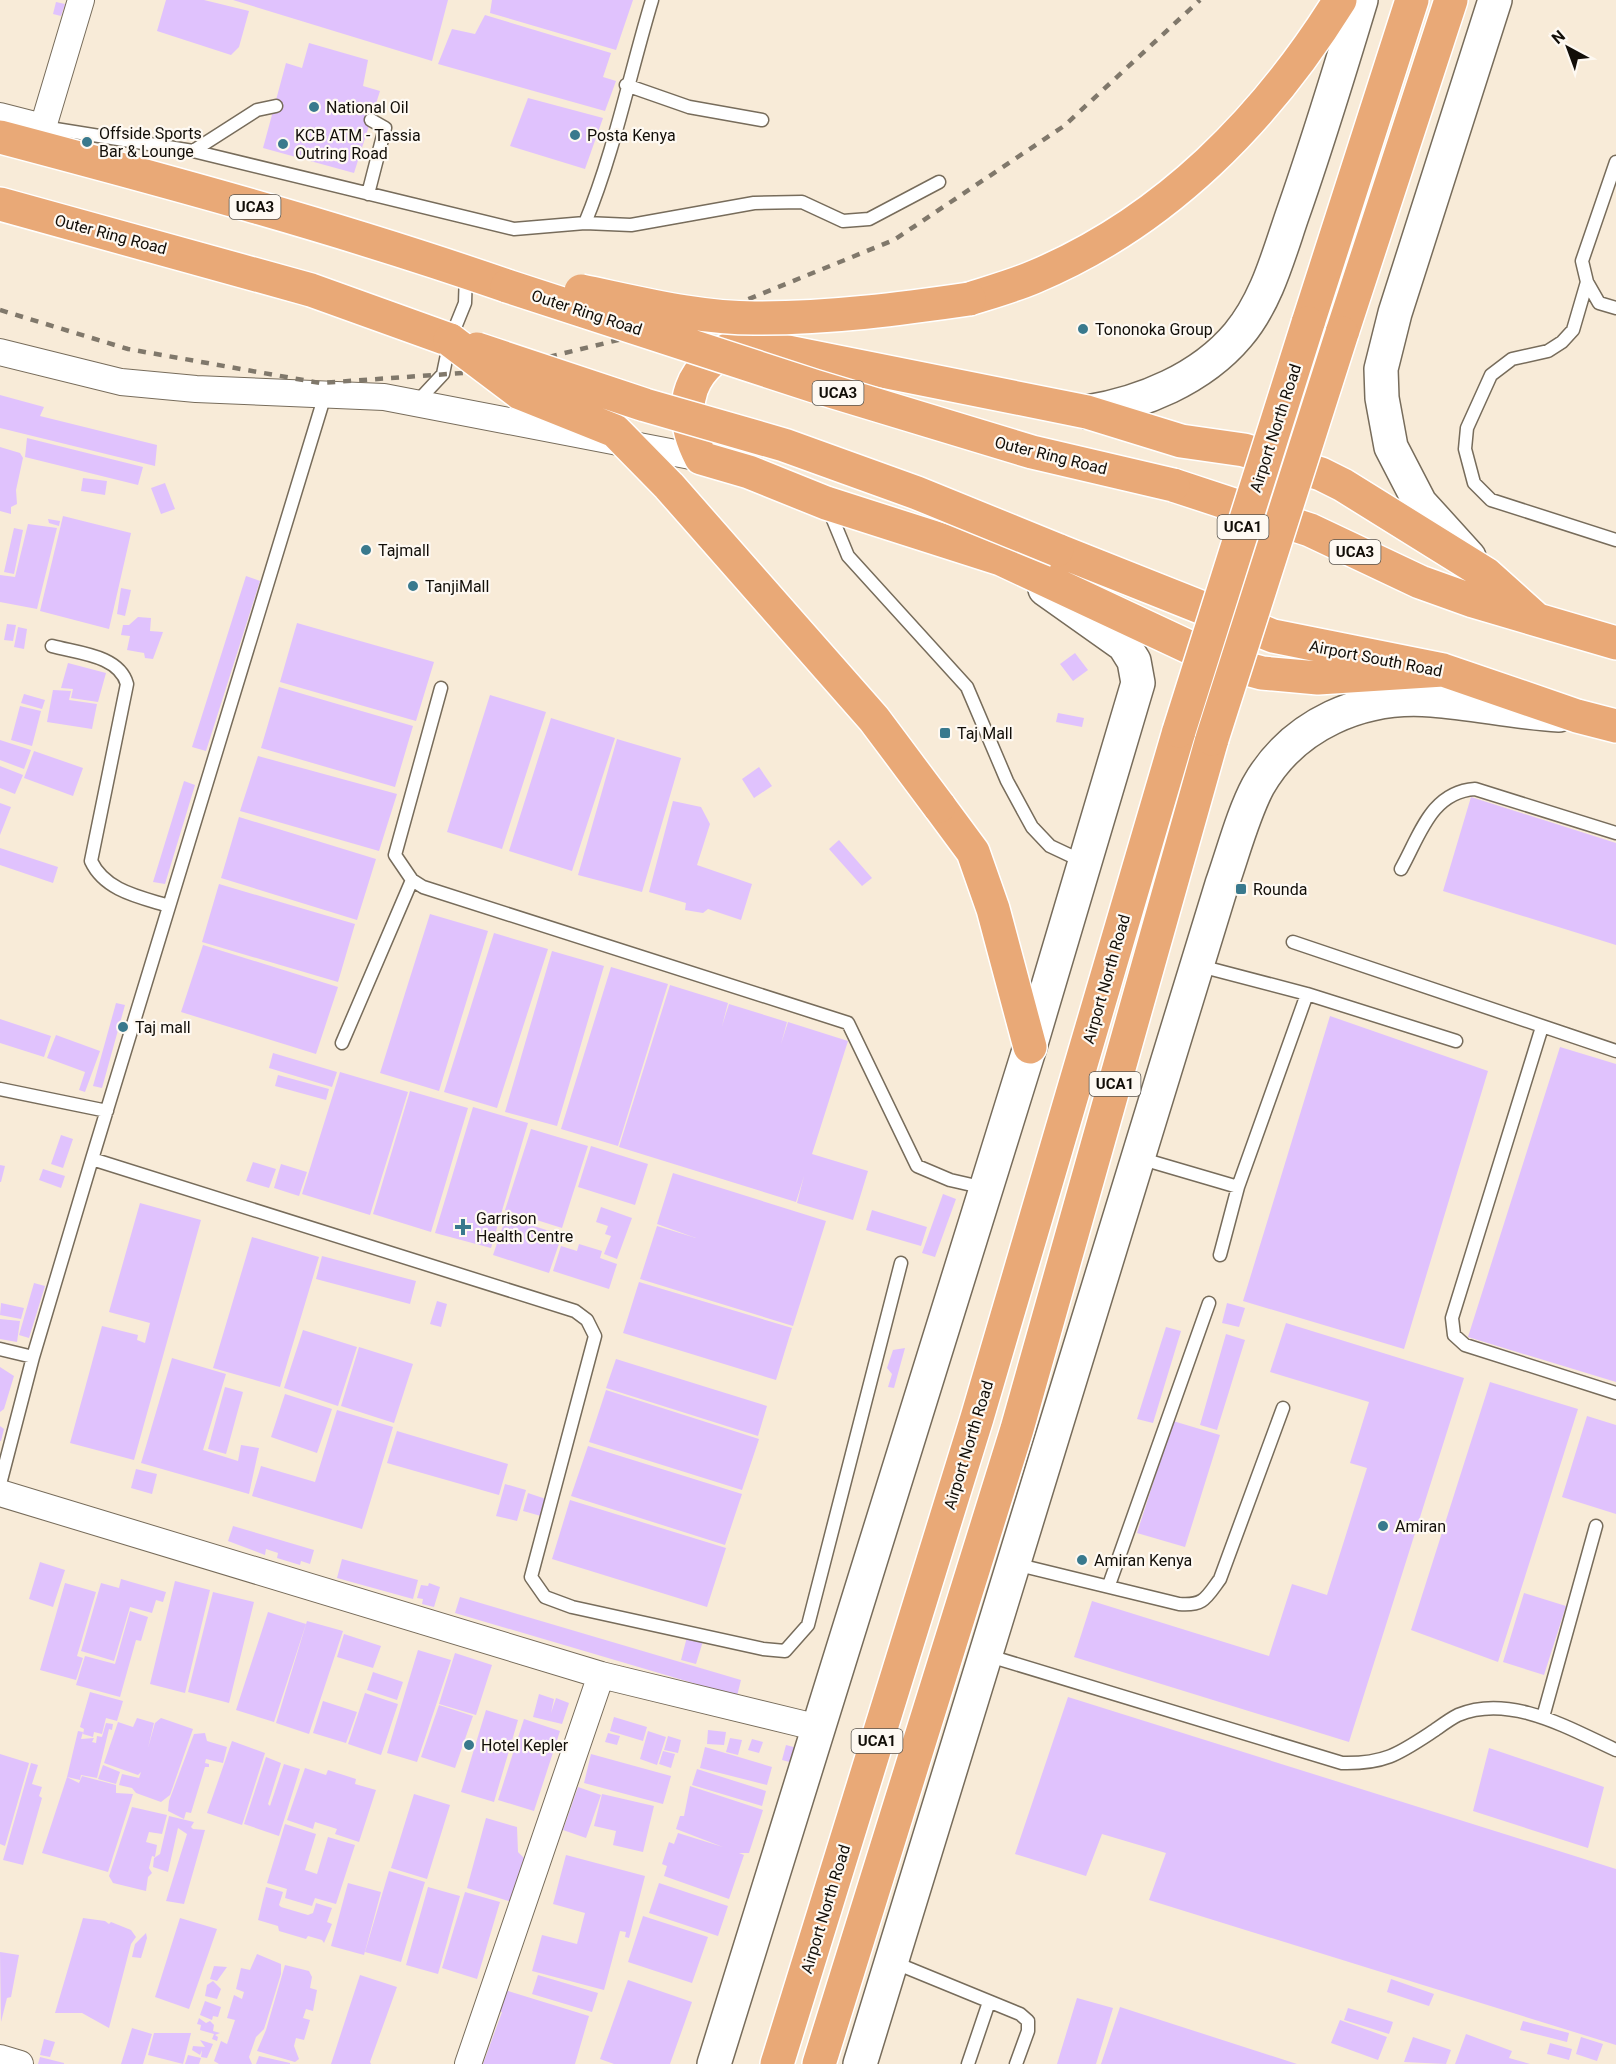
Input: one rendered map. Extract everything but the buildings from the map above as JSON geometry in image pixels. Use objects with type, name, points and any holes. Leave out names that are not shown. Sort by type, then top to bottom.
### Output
[{"type":"main road","points":[[507,286],[574,289],[672,310],[759,318],[906,308],[969,299],[1034,277],[1111,237],[1158,207],[1195,176],[1250,120],[1297,64],[1340,0]]},
{"type":"main road","points":[[1087,412],[1152,395],[1178,382],[1221,352],[1238,335],[1252,314],[1268,284],[1293,213],[1334,91],[1361,0]]},
{"type":"main road","name":"Airport North Road","points":[[777,2064],[976,1418],[1179,731],[1412,0]]},
{"type":"main road","name":"UCA1","points":[[819,2064],[1017,1428],[1212,739],[1451,0]]},
{"type":"main road","points":[[1495,0],[1395,313],[1381,369],[1385,425],[1391,447],[1420,502],[1442,529],[1486,574],[1536,619]]},
{"type":"main road","name":"Outer Ring Road","points":[[0,137],[173,183],[466,272],[814,386],[1020,448],[1173,485],[1310,530],[1452,593],[1536,619]]},
{"type":"main road","name":"Outer Ring Road","points":[[0,204],[311,290],[450,340],[645,405],[784,446],[917,493],[1139,583]]},
{"type":"main road","points":[[450,340],[520,393],[615,431],[669,486],[874,719],[973,852],[993,909],[1030,1047]]},
{"type":"main road","points":[[1443,670],[1318,678],[1262,673],[1211,658],[1001,559],[826,503],[749,472],[701,458],[690,431],[689,408],[692,385],[700,370],[711,359],[726,349],[743,343],[1087,412],[1181,441],[1244,450],[1321,474],[1486,574]]},
{"type":"main road","points":[[714,2064],[1030,1047],[1138,683],[1134,661],[1124,645],[1001,559]]},
{"type":"main road","name":"Airport South Road","points":[[1139,583],[1273,636],[1443,670],[1577,716],[1616,726]]},
{"type":"main road","name":"UCA3","points":[[1536,619],[1616,643]]},
{"type":"main road","name":"UCA1","points":[[860,2064],[1222,884],[1258,787],[1286,749],[1308,731],[1345,710],[1392,700],[1413,699],[1473,704],[1519,713],[1577,716]]},
{"type":"street","points":[[0,116],[43,127],[81,0]]},
{"type":"street","points":[[0,352],[121,382],[196,389],[384,397],[701,458]]},
{"type":"street","points":[[0,1493],[601,1675],[819,1728]]},
{"type":"street","points":[[468,2064],[601,1675]]},
{"type":"street","points":[[0,2058],[20,2064]]},
{"type":"lane","points":[[585,223],[602,182],[626,85],[652,0]]},
{"type":"lane","points":[[626,85],[689,107],[762,120]]},
{"type":"lane","points":[[193,151],[257,110],[276,106]]},
{"type":"lane","points":[[368,194],[385,128],[371,120]]},
{"type":"lane","points":[[43,127],[193,151],[514,229],[585,223],[631,225],[754,203],[802,202],[843,221],[869,219],[939,182]]},
{"type":"lane","points":[[1616,162],[1582,261],[1587,282],[1599,303],[1616,308]]},
{"type":"lane","points":[[415,404],[442,374],[450,340],[465,303],[466,272]]},
{"type":"lane","points":[[1587,282],[1573,330],[1562,342],[1548,351],[1512,359],[1491,375],[1467,428],[1466,449],[1474,483],[1491,500],[1616,540]]},
{"type":"lane","points":[[0,1484],[33,1357],[92,1159],[325,395]]},
{"type":"lane","points":[[826,503],[848,556],[967,687],[1007,781],[1032,827],[1050,846],[1085,862]]},
{"type":"lane","points":[[52,646],[110,662],[124,675],[127,684],[91,861],[95,871],[117,889],[169,906]]},
{"type":"lane","points":[[441,688],[395,855],[412,880],[423,887],[848,1023],[916,1166],[950,1180],[986,1188]]},
{"type":"lane","points":[[1401,869],[1434,807],[1459,790],[1475,789],[1616,833]]},
{"type":"lane","points":[[342,1043],[412,880]]},
{"type":"lane","points":[[1293,942],[1616,1050]]},
{"type":"lane","points":[[1197,965],[1307,994],[1456,1041]]},
{"type":"lane","points":[[1220,1255],[1238,1187],[1307,994]]},
{"type":"lane","points":[[1542,1027],[1452,1318],[1454,1335],[1465,1345],[1616,1393]]},
{"type":"lane","points":[[0,1089],[107,1111]]},
{"type":"lane","points":[[1138,1158],[1238,1187]]},
{"type":"lane","points":[[92,1159],[575,1311],[587,1320],[595,1336],[531,1577],[545,1597],[572,1607],[763,1649],[784,1651],[808,1626],[901,1263]]},
{"type":"lane","points":[[1109,1585],[1209,1303]]},
{"type":"lane","points":[[0,1349],[33,1357]]},
{"type":"lane","points":[[1014,1564],[1109,1585],[1179,1604],[1196,1606],[1207,1598],[1220,1579],[1283,1408]]},
{"type":"lane","points":[[1543,1717],[1596,1526]]},
{"type":"lane","points":[[985,1654],[1342,1763],[1369,1764],[1397,1755],[1459,1715],[1497,1708],[1543,1717],[1616,1750]]},
{"type":"lane","points":[[892,1961],[1020,2014],[1028,2021],[1028,2031],[1017,2064]]},
{"type":"lane","points":[[969,2064],[989,2002]]},
{"type":"railway","points":[[0,310],[128,349],[320,383],[491,371],[692,322],[894,240],[1064,126],[1200,0]]},
{"type":"place","name":"National Oil","points":[[314,107]]},
{"type":"place","name":"Posta Kenya","points":[[575,135]]},
{"type":"place","name":"Offside Sports Bar & Lounge","points":[[87,142]]},
{"type":"place","name":"KCB ATM - Tassia Outring Road","points":[[283,144]]},
{"type":"place","name":"Tononoka Group","points":[[1083,329]]},
{"type":"place","name":"Tajmall","points":[[366,550]]},
{"type":"place","name":"TanjiMall","points":[[413,586]]},
{"type":"place","name":"Taj Mall","points":[[945,733]]},
{"type":"place","name":"Rounda","points":[[1241,889]]},
{"type":"place","name":"Taj mall","points":[[123,1027]]},
{"type":"place","name":"Garrison Health Centre","points":[[463,1227]]},
{"type":"place","name":"Amiran","points":[[1383,1526]]},
{"type":"place","name":"Amiran Kenya","points":[[1082,1560]]},
{"type":"place","name":"Hotel Kepler","points":[[469,1745]]}]
